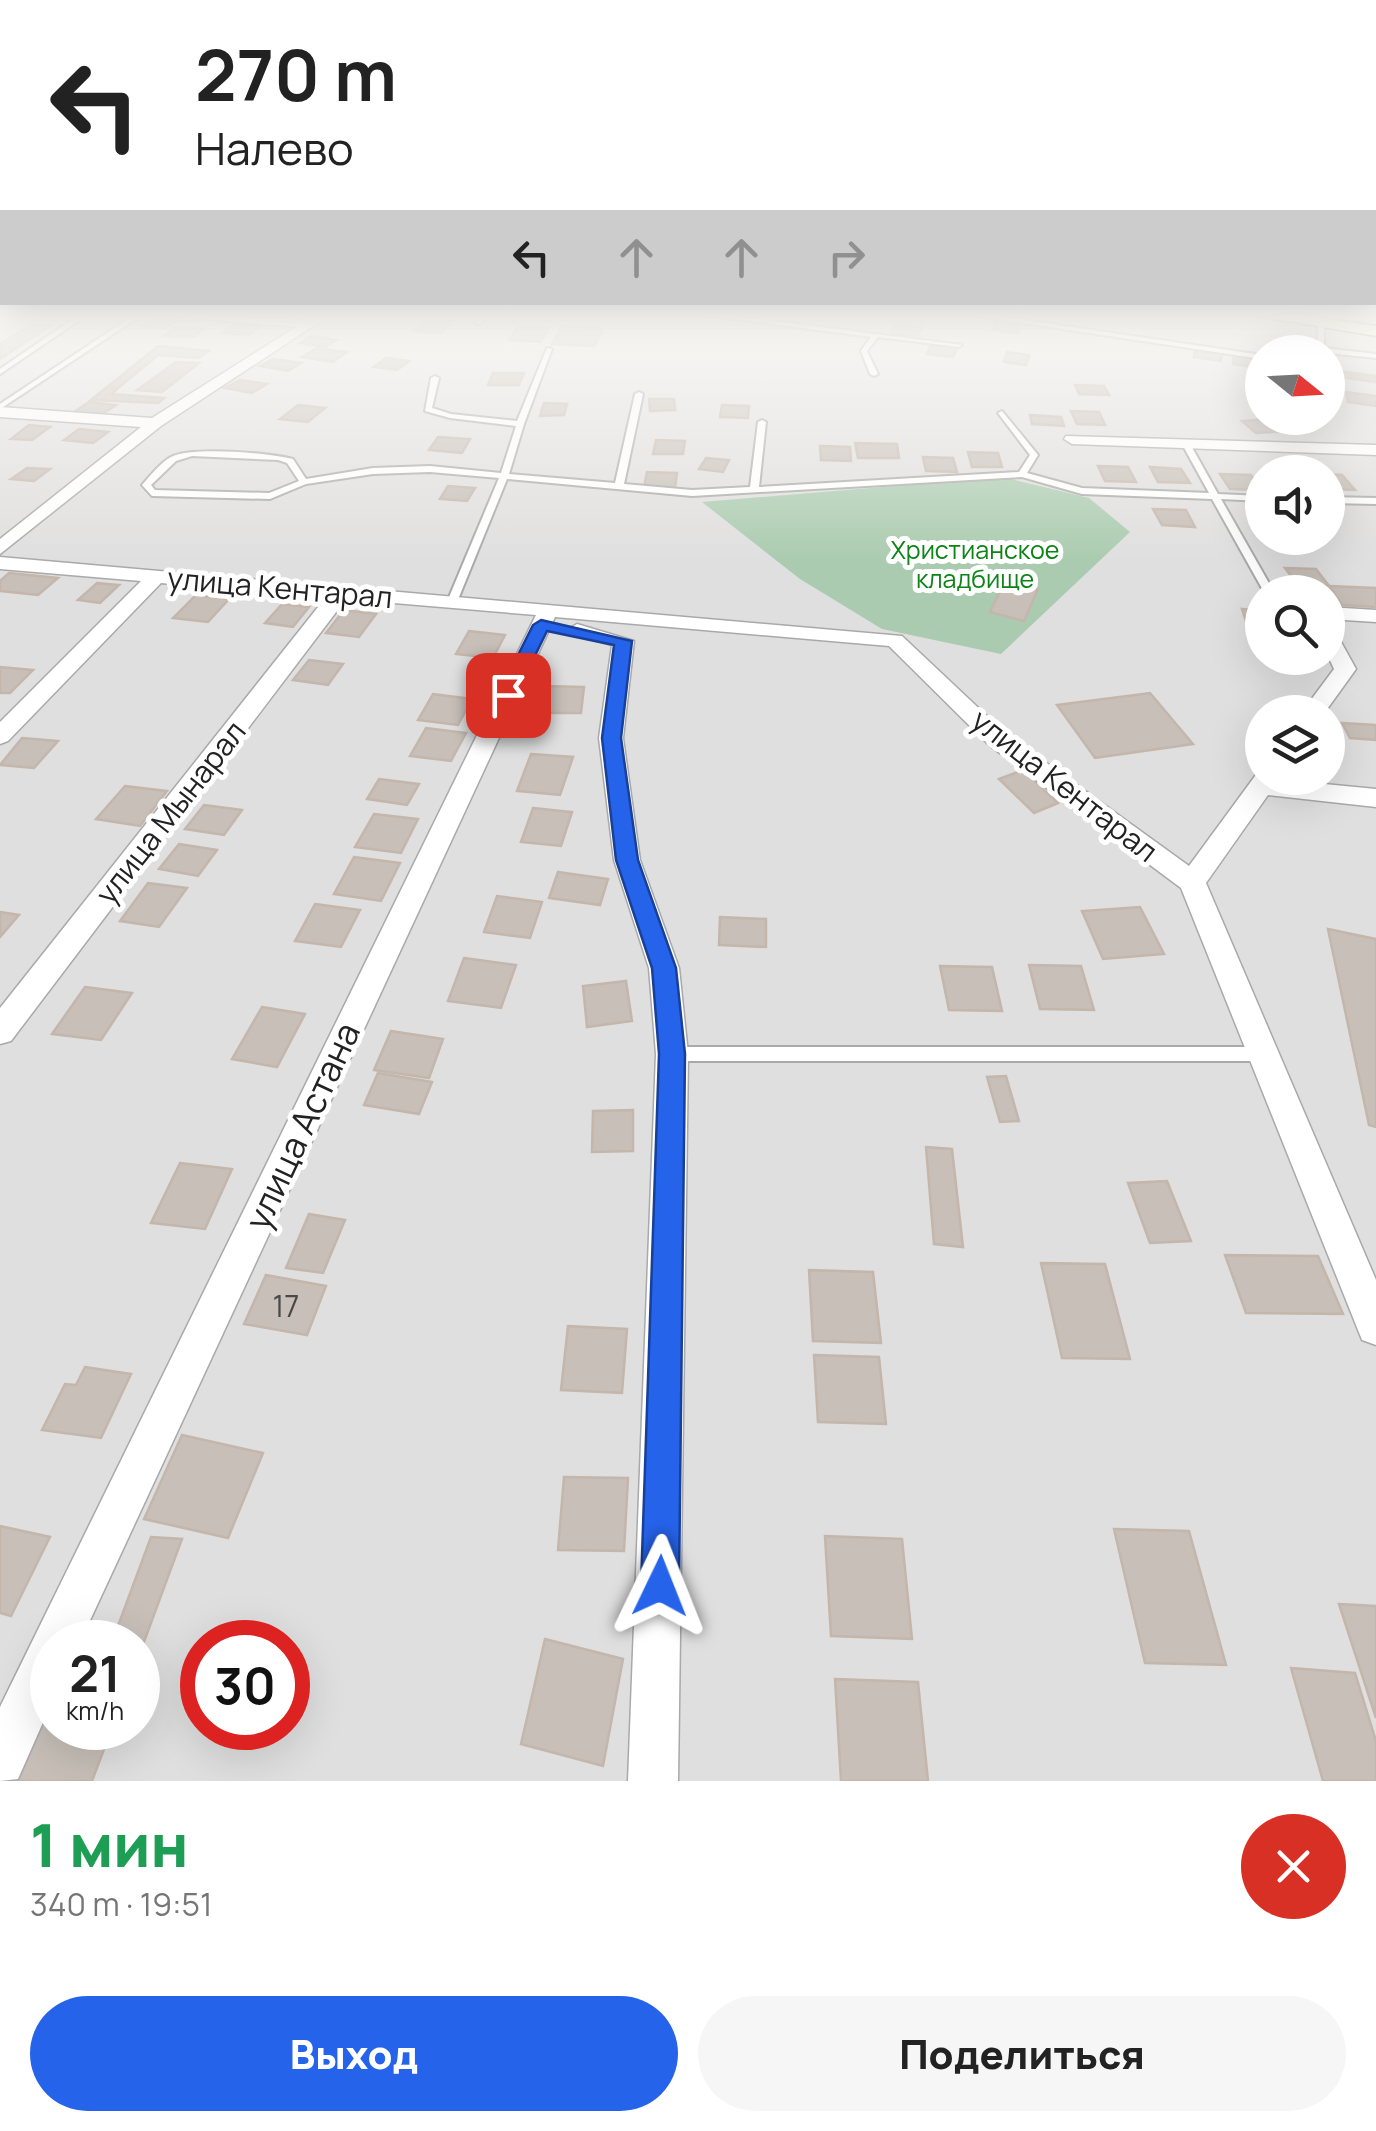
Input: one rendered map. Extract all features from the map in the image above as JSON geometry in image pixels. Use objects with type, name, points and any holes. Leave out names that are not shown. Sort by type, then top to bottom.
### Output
[{"type":"street","points":[[0,548],[155,424],[199,396]]},
{"type":"street","points":[[0,410],[155,424]]},
{"type":"street","points":[[1072,438],[1376,450]]},
{"type":"street","name":"улица Кентарал","points":[[0,563],[452,602],[545,618],[895,640],[997,739],[1192,882]]},
{"type":"street","points":[[0,736],[156,577]]},
{"type":"street","name":"улица Мынарал","points":[[0,1031],[340,593]]},
{"type":"street","points":[[1345,614],[1376,616]]},
{"type":"street","points":[[545,618],[623,641],[614,756],[627,860],[664,968],[672,1054],[653,1781]]},
{"type":"street","name":"улица Астана","points":[[67,1620],[545,618]]},
{"type":"street","points":[[1345,794],[1376,798]]},
{"type":"street","points":[[1255,795],[1192,882],[1376,1326]]},
{"type":"street","points":[[0,1760],[30,1697]]},
{"type":"lane","points":[[431,396],[428,408],[450,416],[520,424]]},
{"type":"lane","points":[[452,602],[503,479],[530,396]]},
{"type":"lane","points":[[619,487],[639,396]]},
{"type":"lane","points":[[1002,413],[1034,455],[1022,474]]},
{"type":"lane","points":[[754,489],[762,422]]},
{"type":"lane","points":[[1186,444],[1258,575]]},
{"type":"lane","points":[[304,482],[290,461],[192,454],[172,458],[146,485],[152,493],[270,496],[304,482],[411,470],[692,493],[1022,474],[1082,491],[1245,497]]},
{"type":"lane","points":[[1345,500],[1376,501]]},
{"type":"lane","points":[[672,1054],[1263,1054]]},
{"type":"shaded area","points":[[0,396],[1245,396],[1245,435],[1345,435],[1345,396],[1376,396],[1376,1781],[0,1781]]},
{"type":"green space","name":"Христианское кладбище","points":[[1003,477],[1089,498],[1130,532],[1001,654],[882,629],[800,579],[702,502]]},
{"type":"building","points":[[96,396],[164,398],[158,403],[91,400]]},
{"type":"building","points":[[1347,396],[1376,396],[1376,406],[1348,402]]},
{"type":"building","points":[[649,399],[674,399],[675,410],[650,411]]},
{"type":"building","points":[[89,402],[116,405],[98,417],[71,414]]},
{"type":"building","points":[[544,403],[567,404],[564,415],[540,416]]},
{"type":"building","points":[[298,405],[325,408],[308,422],[280,419]]},
{"type":"building","points":[[722,405],[749,406],[748,418],[720,417]]},
{"type":"building","points":[[1071,411],[1099,412],[1105,425],[1077,424]]},
{"type":"building","points":[[1030,415],[1061,417],[1064,426],[1032,424]]},
{"type":"building","points":[[29,425],[50,427],[32,440],[11,439]]},
{"type":"building","points":[[79,429],[108,432],[93,443],[64,440]]},
{"type":"building","points":[[438,437],[470,439],[462,453],[429,450]]},
{"type":"building","points":[[656,440],[685,441],[683,454],[653,454]]},
{"type":"building","points":[[855,443],[897,444],[899,458],[858,458]]},
{"type":"building","points":[[820,446],[850,447],[851,461],[821,460]]},
{"type":"building","points":[[968,452],[998,453],[1002,467],[972,467]]},
{"type":"building","points":[[923,457],[953,458],[957,472],[926,471]]},
{"type":"building","points":[[706,458],[729,460],[723,472],[699,469]]},
{"type":"building","points":[[1098,466],[1128,467],[1136,482],[1105,481]]},
{"type":"building","points":[[1150,467],[1181,469],[1190,483],[1158,482]]},
{"type":"building","points":[[27,468],[50,469],[34,481],[11,479]]},
{"type":"building","points":[[647,472],[677,473],[675,488],[644,487]]},
{"type":"building","points":[[1220,474],[1245,475],[1245,489],[1230,489]]},
{"type":"building","points":[[448,486],[475,488],[467,501],[440,499]]},
{"type":"building","points":[[1153,509],[1186,510],[1195,527],[1162,525]]},
{"type":"building","points":[[1285,568],[1316,569],[1321,575],[1290,575]]},
{"type":"building","points":[[9,573],[58,578],[38,595],[0,591],[0,581]]},
{"type":"building","points":[[1005,581],[1038,589],[1024,621],[990,612]]},
{"type":"building","points":[[97,583],[119,585],[100,603],[78,600]]},
{"type":"building","points":[[1345,587],[1376,588],[1376,607],[1345,605]]},
{"type":"building","points":[[196,595],[229,599],[208,622],[173,618]]},
{"type":"building","points":[[282,604],[309,607],[293,627],[265,623]]},
{"type":"building","points":[[344,610],[376,614],[359,637],[326,633]]},
{"type":"building","points":[[469,631],[505,635],[493,658],[456,654]]},
{"type":"building","points":[[309,660],[343,664],[328,685],[293,680]]},
{"type":"building","points":[[0,667],[33,670],[10,693],[0,693]]},
{"type":"building","points":[[542,686],[584,687],[581,713],[538,713]]},
{"type":"building","points":[[1150,693],[1193,744],[1095,758],[1057,705]]},
{"type":"building","points":[[433,694],[472,699],[458,725],[418,720]]},
{"type":"building","points":[[1345,723],[1376,725],[1376,740],[1350,738]]},
{"type":"building","points":[[426,728],[466,733],[451,761],[410,756]]},
{"type":"building","points":[[22,738],[58,741],[34,768],[0,765]]},
{"type":"building","points":[[531,754],[573,757],[560,795],[517,791]]},
{"type":"building","points":[[1023,770],[1058,803],[1034,813],[999,779]]},
{"type":"building","points":[[379,779],[419,784],[407,805],[367,799]]},
{"type":"building","points":[[125,786],[167,791],[140,826],[96,819]]},
{"type":"building","points":[[204,805],[242,810],[224,835],[185,829]]},
{"type":"building","points":[[533,808],[572,812],[561,846],[521,842]]},
{"type":"building","points":[[374,814],[418,819],[401,853],[355,847]]},
{"type":"building","points":[[179,844],[217,850],[198,876],[159,869]]},
{"type":"building","points":[[354,857],[400,863],[381,901],[334,894]]},
{"type":"building","points":[[558,872],[608,879],[600,905],[549,898]]},
{"type":"building","points":[[148,883],[187,888],[159,927],[120,921]]},
{"type":"building","points":[[497,896],[542,902],[530,938],[484,932]]},
{"type":"building","points":[[315,904],[360,910],[341,947],[295,941]]},
{"type":"building","points":[[1140,907],[1164,954],[1103,959],[1082,911]]},
{"type":"building","points":[[0,912],[19,915],[0,937]]},
{"type":"building","points":[[720,917],[766,919],[766,947],[719,945]]},
{"type":"building","points":[[1328,929],[1376,939],[1376,1127],[1369,1125]]},
{"type":"building","points":[[464,958],[516,965],[501,1008],[448,1001]]},
{"type":"building","points":[[1029,965],[1081,966],[1094,1010],[1040,1009]]},
{"type":"building","points":[[940,966],[992,967],[1002,1011],[949,1010]]},
{"type":"building","points":[[626,981],[632,1021],[587,1027],[583,986]]},
{"type":"building","points":[[85,987],[132,993],[101,1040],[52,1034]]},
{"type":"building","points":[[262,1007],[305,1014],[277,1067],[232,1059]]},
{"type":"building","points":[[391,1031],[443,1039],[429,1078],[374,1070]]},
{"type":"building","points":[[378,1073],[432,1082],[419,1114],[364,1105]]},
{"type":"building","points":[[1006,1076],[1019,1121],[1000,1122],[987,1077]]},
{"type":"building","points":[[633,1110],[633,1151],[592,1152],[593,1111]]},
{"type":"building","points":[[926,1147],[952,1149],[963,1247],[934,1244]]},
{"type":"building","points":[[180,1163],[232,1169],[205,1229],[151,1223]]},
{"type":"building","points":[[1167,1181],[1191,1241],[1150,1243],[1128,1183]]},
{"type":"building","points":[[309,1214],[345,1220],[323,1273],[286,1268]]},
{"type":"building","points":[[1225,1255],[1318,1256],[1343,1314],[1246,1313]]},
{"type":"building","points":[[1041,1263],[1105,1264],[1130,1359],[1062,1358]]},
{"type":"building","points":[[809,1270],[873,1272],[881,1343],[813,1341]]},
{"type":"building","points":[[266,1275],[326,1286],[307,1335],[244,1324]]},
{"type":"building","points":[[568,1326],[627,1329],[622,1393],[561,1390]]},
{"type":"building","points":[[814,1355],[879,1357],[886,1424],[818,1422]]},
{"type":"building","points":[[85,1367],[131,1374],[101,1438],[42,1430],[65,1384],[76,1385]]},
{"type":"building","points":[[182,1435],[263,1453],[228,1538],[144,1519]]},
{"type":"building","points":[[564,1477],[628,1478],[624,1551],[558,1550]]},
{"type":"building","points":[[0,1526],[50,1537],[11,1616],[0,1613]]},
{"type":"building","points":[[1114,1529],[1189,1531],[1226,1665],[1145,1663]]},
{"type":"building","points":[[825,1536],[902,1539],[912,1639],[831,1636]]},
{"type":"building","points":[[151,1537],[182,1539],[152,1620],[120,1620]]},
{"type":"building","points":[[1339,1604],[1376,1606],[1376,1718]]},
{"type":"building","points":[[545,1639],[623,1659],[603,1766],[521,1744]]},
{"type":"building","points":[[1291,1668],[1355,1673],[1376,1741],[1376,1781],[1323,1781]]},
{"type":"building","points":[[835,1679],[918,1682],[928,1781],[841,1781]]},
{"type":"building","points":[[31,1750],[104,1750],[92,1781],[18,1781]]},
{"type":"route","points":[[508,695],[541,625],[611,635],[623,641],[612,738],[627,860],[664,968],[672,1054],[660,1586]]}]
